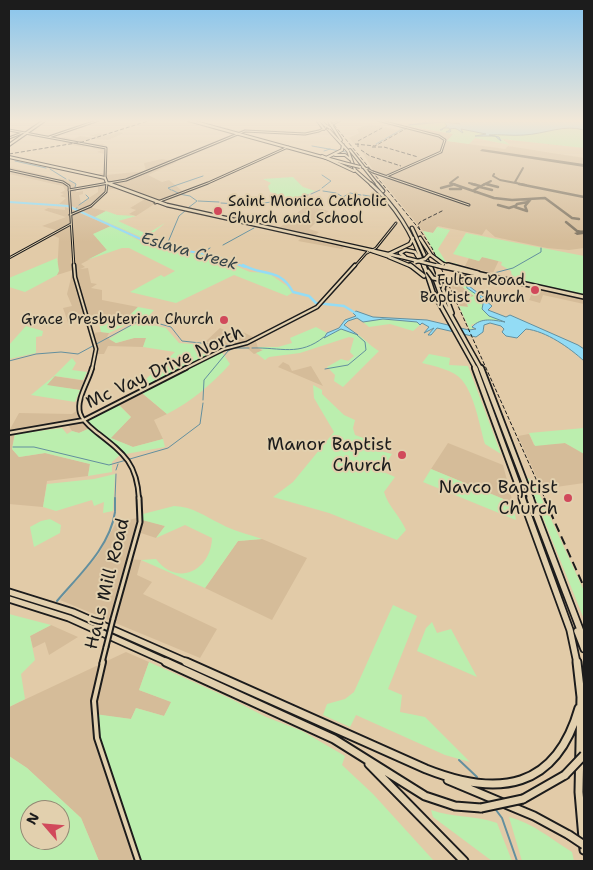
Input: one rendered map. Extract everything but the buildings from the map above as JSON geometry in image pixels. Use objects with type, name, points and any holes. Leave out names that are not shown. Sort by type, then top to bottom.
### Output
[{"type":"highway","points":[[333,161],[359,174],[381,193],[413,235],[430,276],[450,282]]},
{"type":"highway","points":[[351,161],[359,174]]},
{"type":"highway","points":[[354,161],[360,173],[383,191]]},
{"type":"highway","points":[[357,161],[412,228],[430,255],[444,265],[478,273]]},
{"type":"highway","points":[[368,175],[365,170],[369,170]]},
{"type":"highway","points":[[412,228],[432,270],[440,295],[461,336],[481,369],[570,630],[578,666],[581,697],[579,792],[584,850]]},
{"type":"highway","points":[[390,255],[412,243],[413,235]]},
{"type":"highway","points":[[418,247],[433,292]]},
{"type":"highway","points":[[371,250],[415,262],[425,260],[430,255]]},
{"type":"highway","points":[[406,258],[400,254],[400,251],[409,250],[417,252],[423,274],[455,325]]},
{"type":"highway","points":[[390,255],[416,268],[423,274]]},
{"type":"highway","points":[[464,270],[471,273],[466,278]]},
{"type":"highway","points":[[455,325],[443,289],[444,285],[456,280],[477,276],[489,277]]},
{"type":"highway","points":[[461,336],[477,372],[510,464],[516,471],[584,640]]},
{"type":"highway","points":[[9,592],[73,612],[422,767],[460,786],[540,819],[584,845]]},
{"type":"highway","points":[[567,598],[584,649]]},
{"type":"highway","points":[[9,599],[69,618],[334,739],[425,796],[455,806],[481,808],[523,799],[565,775],[584,755]]},
{"type":"highway","points":[[422,767],[456,780],[483,784],[510,783],[531,777],[551,764],[568,742],[576,722],[581,697]]},
{"type":"highway","points":[[363,757],[464,861]]},
{"type":"main road","points":[[25,161],[104,178],[107,183],[156,202],[406,258]]},
{"type":"main road","points":[[338,161],[348,163]]},
{"type":"main road","points":[[340,161],[361,167]]},
{"type":"main road","points":[[390,255],[444,265],[584,297]]},
{"type":"main road","points":[[444,265],[471,273],[511,281]]},
{"type":"street","points":[[104,161],[104,178]]},
{"type":"street","points":[[69,190],[138,175],[173,161]]},
{"type":"street","points":[[156,202],[210,183],[259,161]]},
{"type":"street","points":[[387,176],[422,161]]},
{"type":"street","points":[[361,167],[387,176],[400,183],[469,205]]},
{"type":"street","points":[[9,170],[63,182],[68,185],[75,277],[81,304],[95,344],[93,367],[79,406],[84,420]]},
{"type":"street","points":[[71,216],[91,206],[105,193],[107,183]]},
{"type":"street","name":"Mc Vay Drive North","points":[[10,433],[84,420],[224,349],[247,343],[318,306],[396,223]]},
{"type":"street","points":[[9,258],[71,224]]},
{"type":"street","name":"Halls Mill Road","points":[[84,420],[116,446],[128,459],[137,476],[140,522],[113,619],[94,701],[96,738],[138,861]]},
{"type":"shaded area","points":[[155,161],[177,162],[148,175],[162,182],[169,180],[186,194],[157,203],[121,188],[112,189],[105,191],[89,207],[106,211],[95,217],[72,206],[59,204],[66,198],[60,196],[64,194],[60,193],[65,190],[63,186],[9,174],[9,167],[48,176],[54,180],[60,178],[73,182],[76,184],[76,192],[83,191],[83,194],[79,195],[81,203],[98,192],[98,187],[92,186],[105,183],[105,180],[99,180],[95,176],[101,173],[106,175],[146,171],[144,163]]},
{"type":"shaded area","points":[[367,161],[584,161],[584,248],[569,250],[547,248],[495,237],[486,229],[482,235],[438,226],[433,233],[423,231],[381,180],[389,178],[374,172]]},
{"type":"shaded area","points":[[145,199],[157,203],[136,216],[129,214],[136,210],[130,208]]},
{"type":"shaded area","points":[[307,205],[329,211],[309,229],[319,232],[313,237],[346,245],[342,249],[298,241],[301,238],[295,237],[298,234],[278,229]]},
{"type":"shaded area","points":[[65,207],[111,226],[94,234],[107,250],[81,264],[85,267],[80,269],[88,268],[91,283],[97,284],[91,288],[102,290],[102,300],[138,307],[122,323],[101,318],[86,323],[84,318],[68,322],[63,308],[72,306],[67,294],[73,270],[57,275],[59,238],[52,235],[59,231],[42,226],[66,217],[44,210],[48,208],[65,210]]},
{"type":"shaded area","points":[[482,257],[499,260],[493,273],[465,266],[469,258],[479,261]]},
{"type":"shaded area","points":[[451,285],[460,285],[474,296],[469,307],[460,306]]},
{"type":"shaded area","points":[[535,287],[584,298],[584,304],[543,295],[540,303],[529,300]]},
{"type":"shaded area","points":[[220,328],[233,334],[239,330],[255,338],[258,348],[263,351],[254,354],[247,348],[239,349],[205,342]]},
{"type":"shaded area","points":[[92,333],[109,333],[107,337],[116,343],[134,338],[147,338],[143,347],[108,346],[104,354],[97,354]]},
{"type":"shaded area","points":[[283,362],[289,365],[292,371],[311,366],[323,386],[278,367]]},
{"type":"shaded area","points":[[54,376],[86,381],[82,390],[46,386]]},
{"type":"shaded area","points":[[142,393],[167,414],[154,420],[163,439],[133,447],[110,438],[131,417],[119,405]]},
{"type":"shaded area","points":[[78,410],[90,428],[79,433],[72,431],[67,423],[15,431],[12,449],[19,457],[45,453],[90,464],[88,476],[47,481],[43,507],[9,504],[9,431],[19,413],[72,414]]},
{"type":"shaded area","points":[[529,434],[534,445],[565,443],[583,452],[584,483],[542,489],[518,436]]},
{"type":"shaded area","points":[[448,443],[503,465],[513,503],[431,469]]},
{"type":"shaded area","points":[[137,518],[165,526],[156,538],[135,531],[128,559],[141,560],[137,575],[152,582],[143,594],[217,629],[200,658],[60,600],[98,555],[116,523]]},
{"type":"shaded area","points":[[262,539],[307,558],[272,620],[205,588],[238,541]]},
{"type":"shaded area","points":[[51,625],[78,637],[49,655],[45,642],[33,648],[30,636]]},
{"type":"shaded area","points":[[126,652],[149,662],[139,690],[172,702],[164,716],[136,708],[131,719],[91,714],[94,737],[101,761],[135,861],[99,861],[81,818],[70,808],[70,800],[62,800],[27,768],[9,756],[9,707]]},
{"type":"green space","points":[[293,177],[303,187],[315,191],[306,195],[303,202],[270,192],[268,186],[271,183],[263,179]]},
{"type":"green space","points":[[106,211],[117,215],[136,216],[118,221],[147,234],[165,223],[147,238],[143,238],[95,217]]},
{"type":"green space","points":[[111,226],[152,247],[214,257],[250,272],[268,273],[287,286],[292,293],[287,296],[234,275],[176,303],[130,292],[161,275],[164,277],[175,271],[129,248],[122,248],[87,260],[107,250],[93,234]]},
{"type":"green space","points":[[437,227],[450,230],[438,249],[446,262],[458,264],[456,266],[439,262],[423,231],[433,233]]},
{"type":"green space","points":[[466,233],[584,256],[584,296],[519,282],[519,278],[512,276],[511,271],[501,265],[502,262],[482,257],[479,261],[453,254]]},
{"type":"green space","points":[[57,258],[59,271],[57,275],[25,292],[9,287],[9,278]]},
{"type":"green space","points":[[460,285],[466,285],[481,299],[484,311],[506,322],[485,320],[471,325],[473,330],[470,330],[459,306],[468,307],[465,298],[474,296]]},
{"type":"green space","points":[[138,307],[154,310],[145,320],[130,323],[109,333],[101,332],[98,319],[122,323]]},
{"type":"green space","points":[[383,319],[417,322],[420,325],[413,331],[390,324],[369,327],[363,322]]},
{"type":"green space","points":[[143,323],[166,328],[179,343],[206,345],[210,354],[150,386],[144,381],[175,352],[143,347],[146,338],[134,338],[116,343],[109,339],[132,325]]},
{"type":"green space","points":[[26,326],[43,331],[42,336],[36,337],[36,353],[9,359],[9,345]]},
{"type":"green space","points":[[316,327],[327,333],[324,337],[341,329],[348,330],[379,351],[343,387],[334,381],[335,375],[327,367],[341,359],[348,361],[354,356],[350,352],[354,338],[349,337],[300,353],[269,357],[265,360],[256,353],[263,350],[258,347],[278,347],[292,343],[290,338]]},
{"type":"green space","points":[[221,351],[230,364],[201,392],[167,414],[142,393]]},
{"type":"green space","points":[[429,354],[450,358],[449,365],[468,366],[501,454],[485,444],[473,402],[462,380],[449,371],[422,363]]},
{"type":"green space","points":[[72,358],[76,363],[72,370],[87,372],[83,380],[55,376],[47,385],[80,390],[75,402],[31,395],[54,376]]},
{"type":"green space","points":[[313,385],[322,390],[322,394],[344,415],[355,420],[353,428],[355,435],[369,440],[387,441],[381,451],[392,454],[381,471],[395,477],[384,492],[388,502],[406,530],[397,540],[329,513],[273,497],[293,482],[334,432],[314,398]]},
{"type":"green space","points":[[119,405],[131,417],[111,438],[133,447],[163,439],[165,447],[120,455],[112,462],[112,472],[88,476],[90,464],[45,453],[19,457],[12,449],[15,434],[62,428],[67,434],[72,431],[79,433],[90,428],[84,421]]},
{"type":"green space","points":[[584,428],[584,454],[565,443],[535,446],[529,433]]},
{"type":"green space","points":[[431,469],[513,503],[516,520],[423,482]]},
{"type":"green space","points":[[115,474],[113,511],[103,513],[104,502],[94,506],[92,500],[56,511],[43,507],[47,484],[94,479]]},
{"type":"green space","points":[[527,478],[533,480],[584,591],[584,619]]},
{"type":"green space","points":[[174,506],[193,510],[231,529],[262,539],[238,541],[205,588],[141,560],[156,559],[173,572],[183,573],[199,567],[206,559],[212,538],[185,525],[156,538],[165,526],[142,520],[143,514]]},
{"type":"green space","points":[[50,519],[61,525],[60,533],[34,547],[30,527]]},
{"type":"green space","points":[[393,605],[417,616],[388,689],[402,695],[400,712],[425,717],[470,762],[445,755],[356,715],[350,727],[323,715],[327,704],[345,699],[354,692]]},
{"type":"green space","points":[[9,614],[51,625],[30,636],[35,660],[21,674],[25,699],[9,707]]},
{"type":"green space","points":[[432,622],[437,633],[451,629],[477,677],[417,651],[426,628]]},
{"type":"green space","points":[[149,662],[266,717],[302,731],[345,756],[342,765],[373,794],[434,861],[141,861],[101,746],[95,714],[131,719],[136,708],[164,716],[171,702],[139,690]]},
{"type":"green space","points":[[9,756],[27,768],[62,800],[20,800],[20,850],[70,850],[70,808],[81,818],[99,861],[9,861]]},
{"type":"green space","points":[[431,810],[497,823],[512,861],[492,861],[433,817]]},
{"type":"green space","points":[[509,817],[534,827],[572,852],[574,861],[522,861]]},
{"type":"water","points":[[481,280],[469,286],[492,306],[488,310],[506,317],[510,315],[578,345],[584,349],[584,361],[565,346],[542,333],[526,329],[517,338],[506,336],[502,332],[504,329],[501,326],[490,323],[484,325],[483,332],[476,337],[437,328],[431,335],[428,335],[434,328],[424,333],[429,327],[422,323],[420,325],[417,322],[383,319],[363,322],[357,318],[348,321],[344,325],[358,335],[341,329],[324,338],[327,333],[339,328],[345,320],[356,316],[353,313],[356,311],[373,317],[427,320],[469,330],[476,329],[472,327],[483,320],[505,322],[489,316],[482,309],[483,304],[480,297],[467,288],[466,283]]},
{"type":"waterway","points":[[15,161],[46,168]]},
{"type":"waterway","points":[[50,169],[66,179]]},
{"type":"waterway","points":[[322,175],[331,181],[322,188]]},
{"type":"waterway","points":[[171,190],[168,188],[203,176]]},
{"type":"waterway","points":[[69,180],[76,184],[75,187]]},
{"type":"waterway","points":[[172,190],[178,193]]},
{"type":"waterway","points":[[311,194],[320,190]]},
{"type":"waterway","points":[[323,191],[336,193]]},
{"type":"waterway","points":[[338,194],[343,197],[350,193],[361,195]]},
{"type":"waterway","points":[[179,194],[190,196],[197,201],[188,208]]},
{"type":"waterway","points":[[79,205],[89,198],[86,195]]},
{"type":"waterway","points":[[283,201],[308,195]]},
{"type":"waterway","points":[[363,195],[381,198]]},
{"type":"waterway","points":[[198,201],[219,202]]},
{"type":"waterway","points":[[256,204],[279,201]]},
{"type":"waterway","name":"Eslava Creek","points":[[9,202],[68,206],[156,246],[212,255],[245,267]]},
{"type":"waterway","points":[[221,203],[237,204]]},
{"type":"waterway","points":[[240,204],[253,204]]},
{"type":"waterway","points":[[166,247],[179,216],[185,211]]},
{"type":"waterway","points":[[223,245],[254,228]]},
{"type":"waterway","name":"Eslava Creek","points":[[202,253],[210,248]]},
{"type":"waterway","points":[[494,273],[513,268],[541,252],[541,248]]},
{"type":"waterway","name":"Eslava Creek","points":[[243,265],[276,275],[288,284],[293,292],[309,296],[316,303],[344,306],[357,314]]},
{"type":"waterway","points":[[9,361],[36,354],[61,352],[78,354],[137,322],[153,322],[171,327],[182,341],[228,346]]},
{"type":"waterway","points":[[325,369],[348,365],[366,350],[365,342],[357,335]]},
{"type":"waterway","points":[[252,348],[298,349],[315,343],[324,337]]},
{"type":"waterway","points":[[203,400],[204,380],[228,351],[234,348],[249,348]]},
{"type":"waterway","points":[[13,447],[34,447],[109,465],[168,448],[200,424],[203,403]]},
{"type":"waterway","points":[[116,470],[118,464]]},
{"type":"waterway","points":[[115,499],[116,474]]},
{"type":"waterway","points":[[115,499],[115,511]]},
{"type":"waterway","points":[[57,601],[84,571],[100,549],[112,525],[115,512]]},
{"type":"waterway","points":[[459,760],[477,777]]},
{"type":"waterway","points":[[496,810],[502,818],[517,861]]},
{"type":"taxiway","points":[[517,183],[515,182],[523,168]]},
{"type":"taxiway","points":[[494,174],[493,176],[500,180],[526,185]]},
{"type":"taxiway","points":[[453,184],[450,183],[458,177]]},
{"type":"taxiway","points":[[485,184],[491,181]]},
{"type":"taxiway","points":[[469,183],[477,185]]},
{"type":"taxiway","points":[[453,184],[475,191]]},
{"type":"taxiway","points":[[472,184],[480,186]]},
{"type":"taxiway","points":[[475,191],[474,190],[485,184]]},
{"type":"taxiway","points":[[491,185],[486,184],[498,187]]},
{"type":"taxiway","points":[[519,184],[584,197]]},
{"type":"taxiway","points":[[441,188],[452,185]]},
{"type":"taxiway","points":[[480,187],[492,190]]},
{"type":"taxiway","points":[[450,189],[461,189]]},
{"type":"taxiway","points":[[475,191],[494,198],[512,200],[545,198],[572,218],[579,219]]},
{"type":"taxiway","points":[[528,202],[517,204],[515,207],[527,211],[525,206],[531,199]]},
{"type":"taxiway","points":[[498,205],[509,208],[515,206]]},
{"type":"taxiway","points":[[566,222],[577,231],[582,232]]},
{"type":"runway","points":[[550,161],[584,166]]},
{"type":"runway","points":[[577,233],[584,232]]},
{"type":"railway","points":[[363,161],[420,230]]},
{"type":"railway","points":[[384,161],[401,166]]},
{"type":"railway","points":[[420,230],[418,225],[420,222],[444,210]]},
{"type":"railway","points":[[420,230],[432,248],[545,499]]},
{"type":"railway","points":[[544,498],[584,587]]},
{"type":"place","name":"Saint Monica Catholic Church and School","points":[[218,211]]},
{"type":"place","name":"Fulton Road Baptist Church","points":[[535,290]]},
{"type":"place","name":"Grace Presbyterian Church","points":[[224,320]]},
{"type":"place","name":"Manor Baptist Church","points":[[402,455]]},
{"type":"place","name":"Navco Baptist Church","points":[[568,498]]}]
